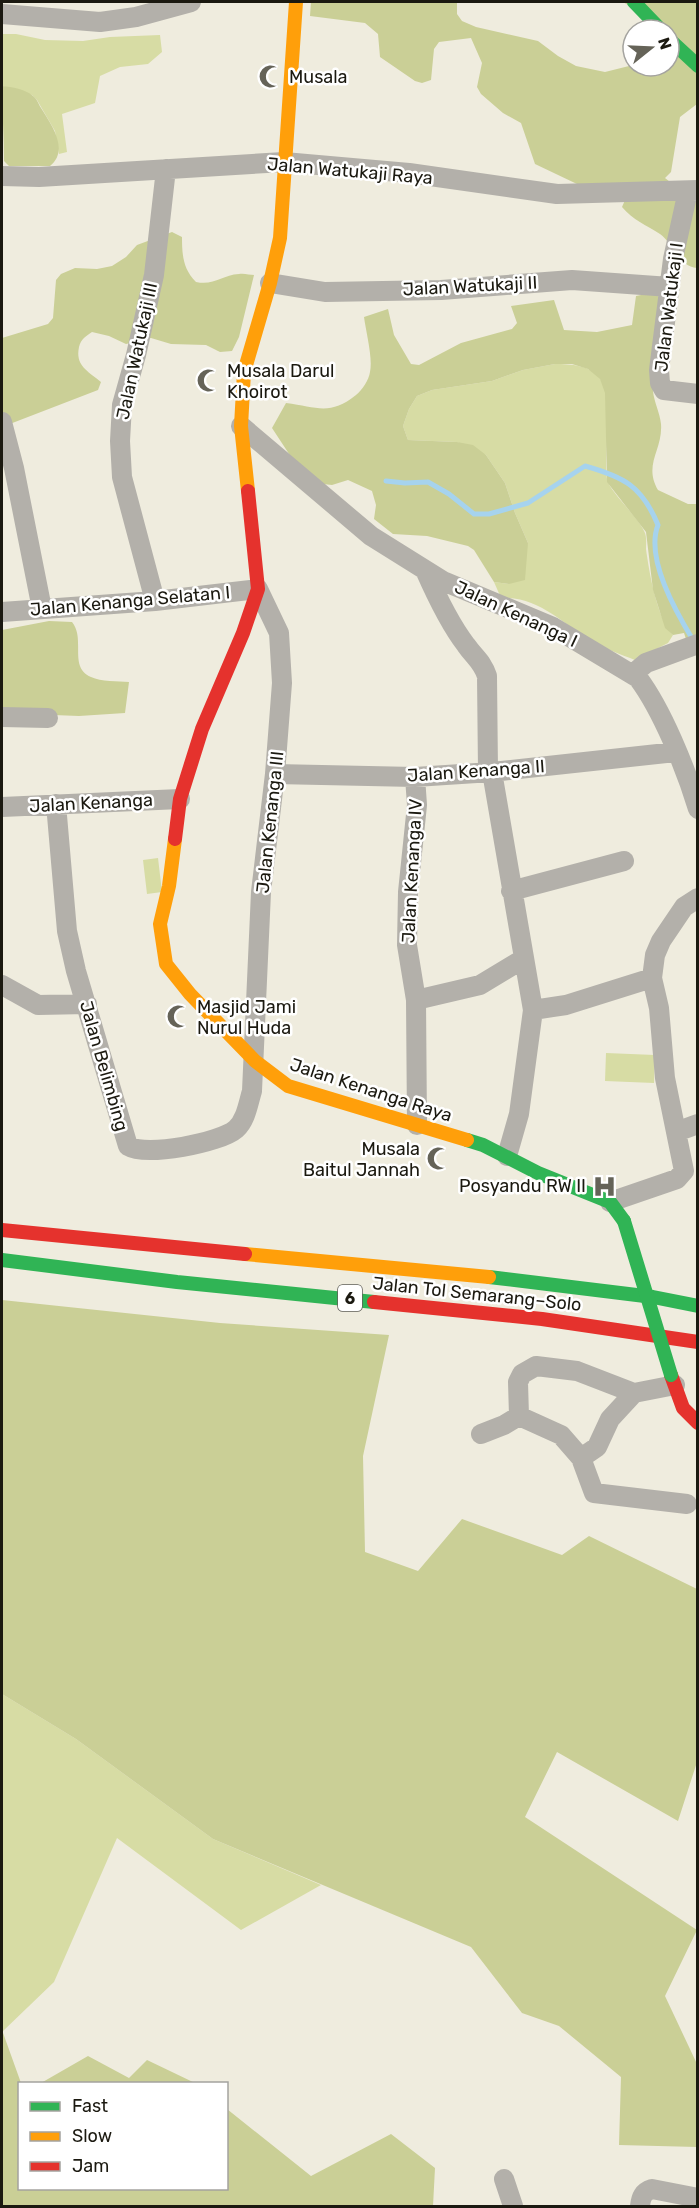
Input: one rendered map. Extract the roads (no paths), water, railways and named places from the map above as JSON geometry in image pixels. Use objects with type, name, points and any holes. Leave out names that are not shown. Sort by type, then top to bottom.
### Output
[{"type":"main road","points":[[240,426],[244,372],[270,283],[279,238],[296,2]]},
{"type":"main road","points":[[634,2],[649,18]]},
{"type":"main road","points":[[681,50],[698,66]]},
{"type":"main road","name":"Jalan Kenanga Raya","points":[[240,426],[258,589],[243,633],[202,729],[180,799],[169,886],[160,924],[166,964],[190,994],[255,1061],[288,1086],[483,1145],[538,1173],[610,1202]]},
{"type":"main road","points":[[610,1202],[624,1221],[683,1408],[698,1423]]},
{"type":"main road","name":"Jalan Tol Semarang–Solo","points":[[2,1230],[488,1277],[653,1297],[698,1306]]},
{"type":"main road","name":"Jalan Tol Semarang–Solo","points":[[2,1260],[281,1293],[400,1303],[603,1326],[698,1342]]},
{"type":"street","points":[[2,14],[100,22],[136,17],[191,2]]},
{"type":"street","name":"Jalan Watukaji Raya","points":[[2,176],[39,177],[284,162],[409,173],[556,194],[693,190]]},
{"type":"street","name":"Jalan Watukaji III","points":[[155,601],[122,477],[120,441],[122,405],[154,274],[166,169]]},
{"type":"street","name":"Jalan Watukaji I","points":[[693,190],[673,259],[659,370],[660,383],[664,390],[698,394]]},
{"type":"street","name":"Jalan Watukaji II","points":[[270,283],[325,292],[441,290],[572,280],[670,287]]},
{"type":"street","points":[[2,422],[8,469],[42,609]]},
{"type":"street","name":"Jalan Kenanga I","points":[[240,426],[371,536],[443,581],[553,627],[633,674],[647,690],[690,784],[698,809]]},
{"type":"street","name":"Jalan Kenanga I","points":[[425,570],[466,646],[483,663],[487,676],[490,771]]},
{"type":"street","name":"Jalan Kenanga Selatan I","points":[[2,612],[155,601],[258,589]]},
{"type":"street","name":"Jalan Kenanga III","points":[[255,1061],[261,892],[275,774],[282,683],[279,633],[258,589]]},
{"type":"street","points":[[633,674],[646,663],[695,645]]},
{"type":"street","points":[[2,717],[48,718]]},
{"type":"street","name":"Jalan Kenanga II","points":[[275,774],[415,777],[676,752]]},
{"type":"street","points":[[490,771],[533,1010],[519,1114],[507,1156]]},
{"type":"street","name":"Jalan Kenanga IV","points":[[415,777],[417,805],[408,892],[407,945],[416,1000],[417,1125]]},
{"type":"street","name":"Jalan Kenanga","points":[[2,807],[180,799]]},
{"type":"street","name":"Jalan Belimbing","points":[[56,804],[67,931],[76,971],[128,1146],[139,1151],[171,1150],[228,1135],[242,1122],[252,1091],[255,1061]]},
{"type":"street","points":[[511,891],[624,861]]},
{"type":"street","points":[[610,1202],[677,1179],[684,1171],[665,1078],[659,1008],[652,978],[655,955],[662,941],[684,907],[698,898]]},
{"type":"street","points":[[416,1000],[480,985],[523,958]]},
{"type":"street","points":[[533,1010],[566,1005],[652,978]]},
{"type":"street","points":[[2,984],[38,1005],[87,1004]]},
{"type":"street","points":[[676,1132],[698,1124]]},
{"type":"street","points":[[519,1416],[518,1382],[522,1374],[536,1366],[577,1371],[634,1393]]},
{"type":"street","points":[[581,1458],[597,1447],[610,1419],[634,1393],[673,1380]]},
{"type":"street","points":[[481,1434],[519,1416]]},
{"type":"street","points":[[519,1416],[561,1435],[581,1458],[594,1493],[687,1504]]},
{"type":"street","points":[[504,2179],[513,2206]]},
{"type":"street","points":[[640,2206],[641,2197],[652,2189],[698,2198]]},
{"type":"waterway","points":[[386,481],[428,482],[449,494],[474,514],[489,514],[528,503],[585,466],[621,479],[638,492],[658,525],[655,538],[659,569],[671,600],[693,640]]},
{"type":"place","name":"Musala","points":[[271,77]]},
{"type":"place","name":"Musala Darul Khoirot","points":[[209,381]]},
{"type":"place","name":"Masjid Jami Nurul Huda","points":[[179,1017]]},
{"type":"place","name":"Musala Baitul Jannah","points":[[438,1159]]},
{"type":"place","name":"Posyandu RW II","points":[[604,1186]]}]
